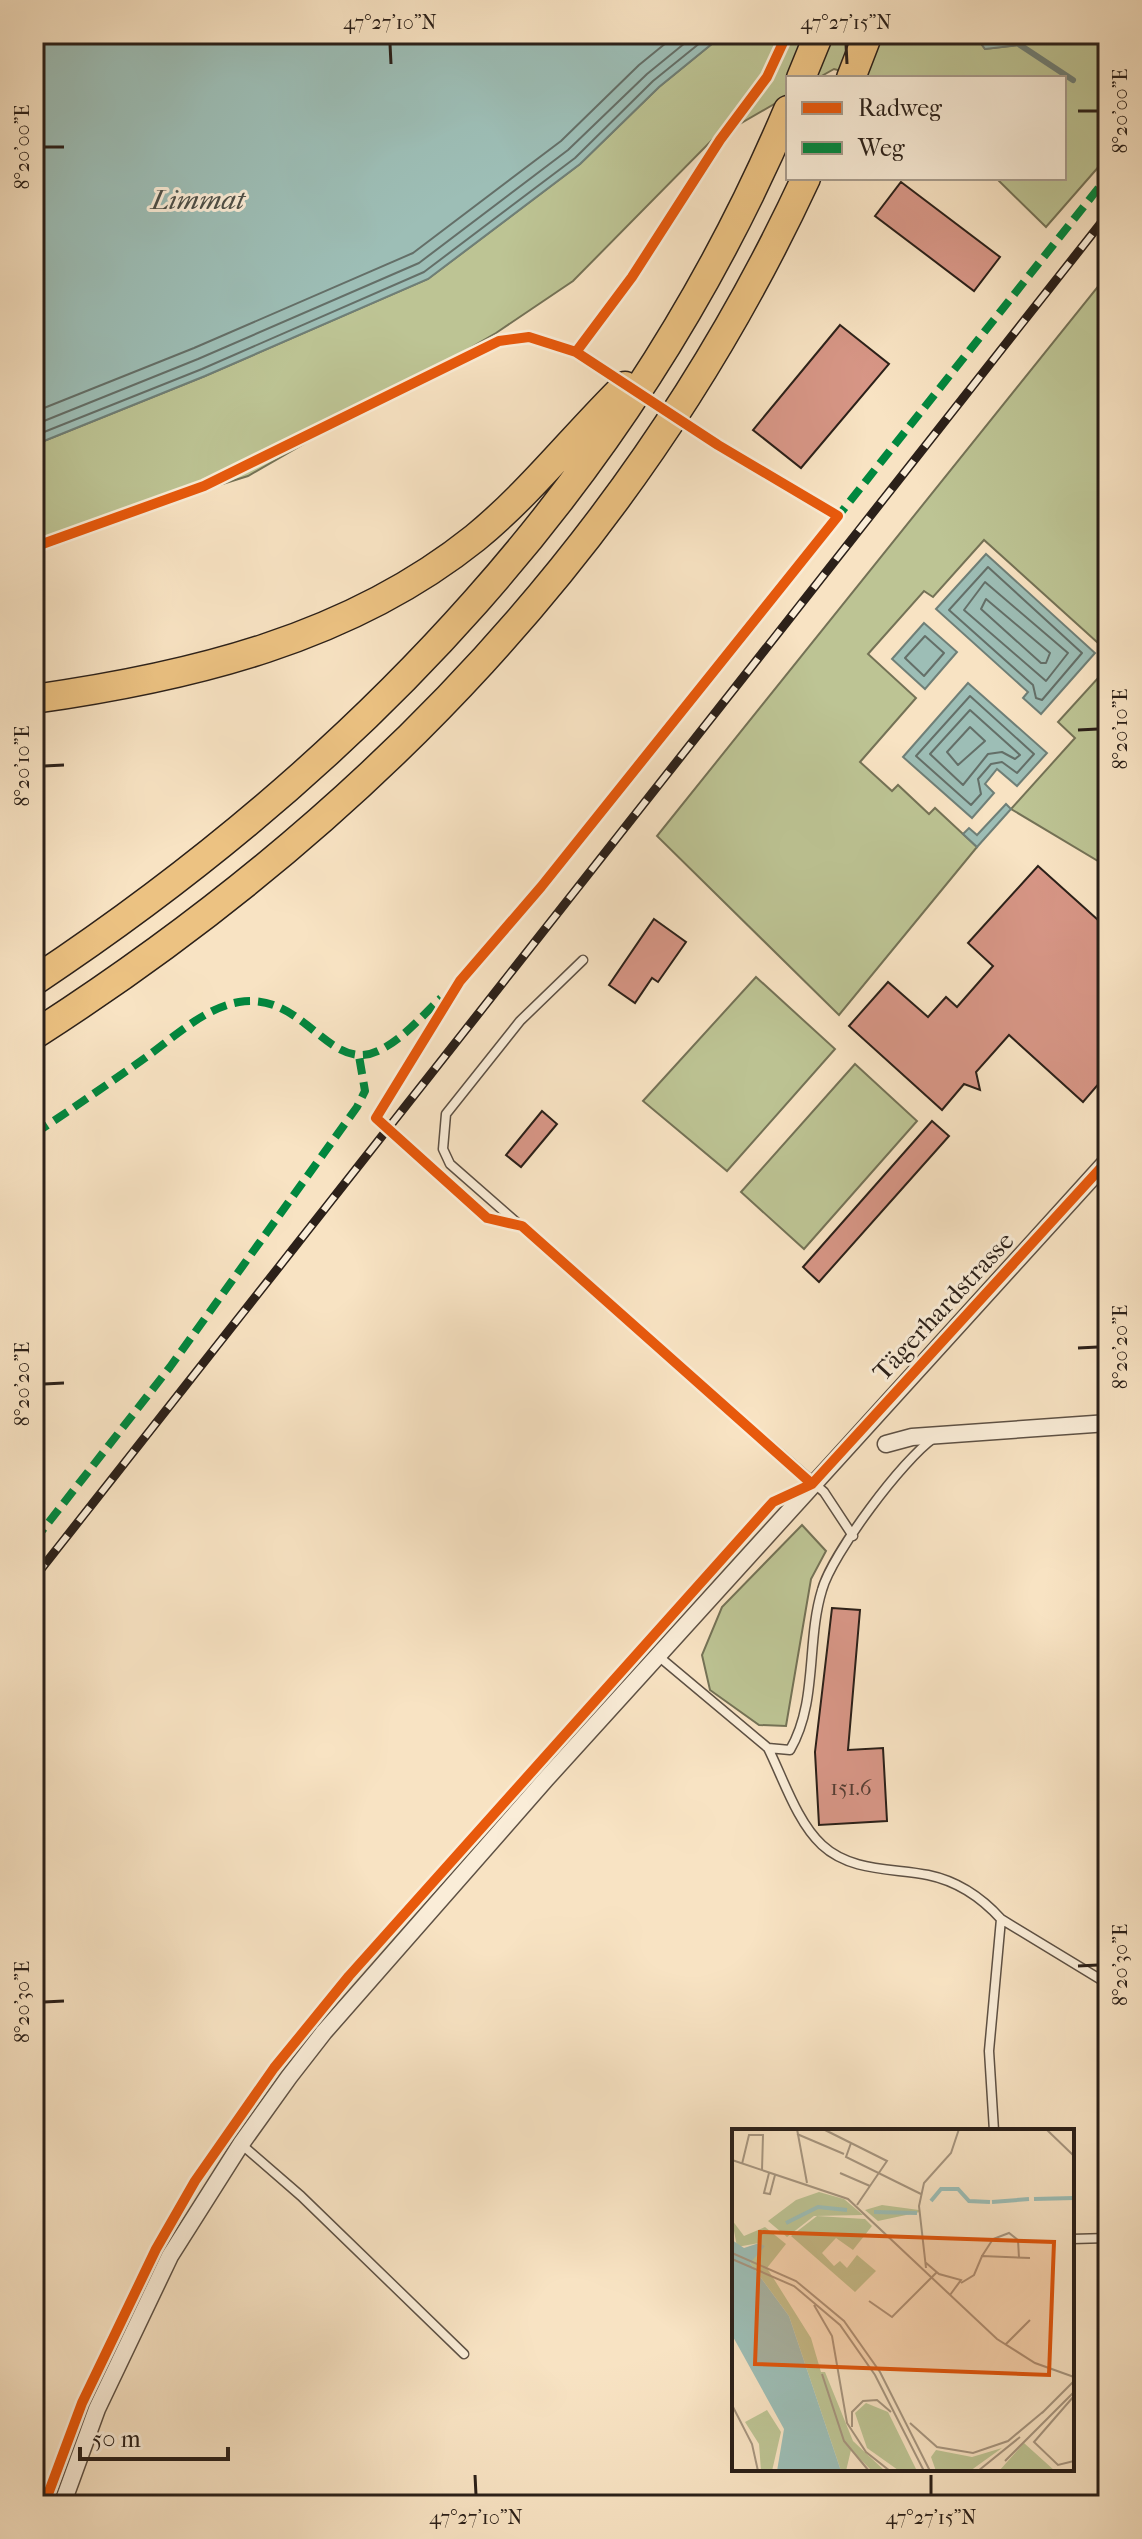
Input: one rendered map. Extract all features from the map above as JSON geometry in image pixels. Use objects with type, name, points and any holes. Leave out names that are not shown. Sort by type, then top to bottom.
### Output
[{"type":"highway","points":[[802,76],[819,34]]},
{"type":"highway","points":[[852,76],[868,34]]},
{"type":"highway","points":[[34,981],[165,889],[248,824],[404,682],[476,603],[543,522],[604,439],[663,350],[739,213],[786,114]]},
{"type":"highway","points":[[34,1035],[148,957],[277,859],[388,761],[473,674],[578,550],[662,435],[728,329],[805,180]]},
{"type":"highway","points":[[34,699],[145,681],[237,658],[307,634],[397,590],[486,528],[663,350]]},
{"type":"street","name":"Tägerhardstrasse","points":[[62,2505],[97,2409],[170,2256],[241,2144],[324,2032],[657,1655],[1108,1160]]},
{"type":"street","points":[[886,1444],[912,1437],[1108,1423]]},
{"type":"lane","points":[[583,960],[520,1021],[446,1114],[443,1149],[450,1164],[824,1492],[853,1536]]},
{"type":"lane","points":[[768,1748],[790,1750],[804,1727],[822,1589],[835,1561],[908,1462],[938,1436]]},
{"type":"lane","points":[[657,1655],[768,1748],[812,1834],[835,1855],[851,1863],[930,1875],[959,1886],[988,1905],[1001,1919],[1108,1984]]},
{"type":"lane","points":[[994,2129],[989,2051],[1001,1919]]},
{"type":"lane","points":[[241,2144],[301,2196],[464,2354]]},
{"type":"lane","points":[[1074,2239],[1108,2238]]},
{"type":"green space","points":[[724,34],[974,34],[985,49],[1019,45],[1026,34],[1108,34],[1108,156],[1046,227],[998,180],[1066,180],[1066,76],[860,76],[834,69],[822,76],[786,76],[786,97],[712,140],[573,281],[496,333],[248,476],[34,543],[34,445],[205,376],[428,279],[580,164],[659,87]]},
{"type":"green space","points":[[1108,274],[1108,652],[984,540],[933,597],[924,591],[868,654],[916,698],[860,762],[892,791],[898,785],[929,814],[935,808],[977,847],[839,1015],[657,836]]},
{"type":"green space","points":[[1108,667],[1108,867],[1011,809],[1075,738],[1058,722]]},
{"type":"green space","points":[[756,977],[835,1049],[727,1171],[643,1101]]},
{"type":"green space","points":[[855,1064],[917,1121],[804,1249],[741,1192]]},
{"type":"green space","points":[[802,1525],[826,1551],[811,1579],[786,1726],[759,1725],[710,1690],[702,1655],[722,1607]]},
{"type":"water","name":"Limmat","points":[[34,34],[724,34],[659,87],[580,164],[428,279],[205,376],[34,445]]},
{"type":"water","points":[[974,34],[1026,34],[1020,45],[985,49]]},
{"type":"water","points":[[986,554],[1095,653],[1041,714],[1023,698],[1028,692],[936,609]]},
{"type":"water","points":[[924,623],[957,652],[925,689],[892,659]]},
{"type":"water","points":[[968,683],[1047,753],[1017,786],[997,769],[985,784],[994,793],[972,818],[903,757]]},
{"type":"water","points":[[1006,804],[1011,809],[977,847],[963,834],[969,828],[977,835]]},
{"type":"building","points":[[901,182],[1000,257],[974,291],[875,216]]},
{"type":"building","points":[[840,325],[889,364],[801,468],[753,430]]},
{"type":"building","points":[[1038,866],[1108,929],[1108,1073],[1083,1102],[1009,1035],[976,1072],[980,1090],[964,1084],[942,1110],[849,1026],[888,982],[928,1017],[946,997],[957,1007],[993,966],[968,943]]},
{"type":"building","points":[[654,919],[686,942],[658,982],[652,978],[635,1003],[609,985]]},
{"type":"building","points":[[542,1111],[557,1124],[521,1167],[506,1155]]},
{"type":"building","points":[[932,1121],[949,1136],[819,1282],[803,1267]]},
{"type":"building","points":[[832,1608],[860,1610],[848,1750],[883,1748],[887,1821],[819,1825],[815,1752]]},
{"type":"waterway","points":[[1020,45],[1073,80]]},
{"type":"railway","points":[[34,1578],[1108,214]]},
{"type":"marked path","points":[[835,520],[1108,176]]},
{"type":"marked path","points":[[34,1134],[189,1025],[226,1005],[262,1002],[282,1009],[330,1043],[346,1052],[362,1055],[380,1050],[397,1040],[441,998]]},
{"type":"marked path","points":[[34,1541],[170,1367],[357,1107],[365,1091],[359,1056]]},
{"type":"cycle path","points":[[576,352],[632,277],[720,140],[767,77],[787,34]]},
{"type":"cycle path","points":[[34,547],[204,486],[499,341],[529,337],[576,352],[718,445],[838,516],[541,887],[460,981],[376,1118],[487,1218],[522,1226],[812,1484]]},
{"type":"cycle path","points":[[44,2505],[82,2403],[156,2249],[195,2181],[274,2068],[349,1976],[773,1502],[812,1484],[1108,1160]]}]
